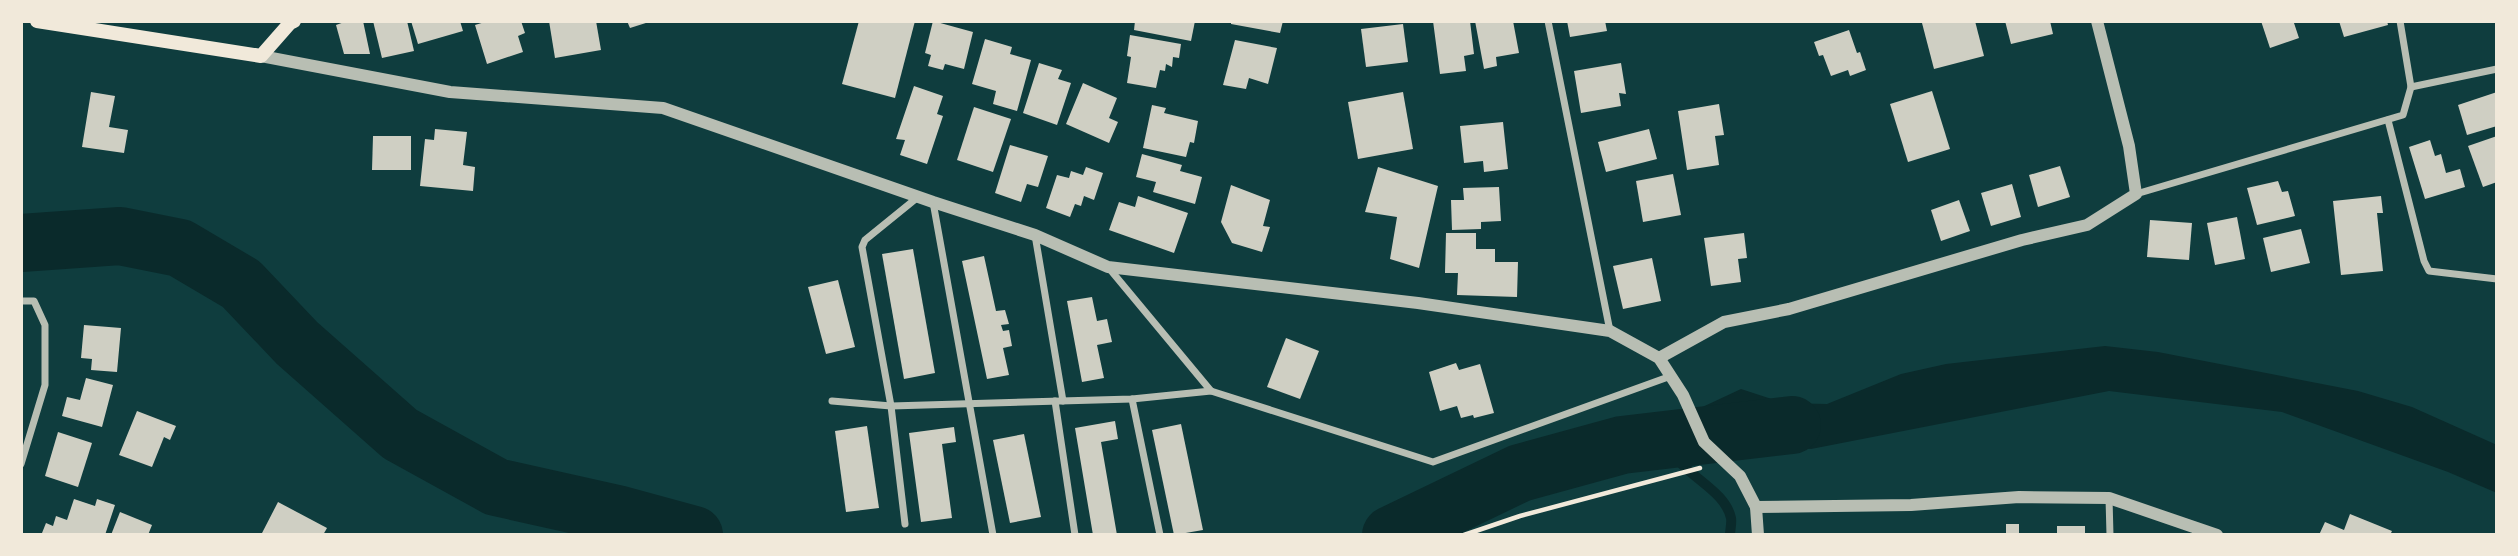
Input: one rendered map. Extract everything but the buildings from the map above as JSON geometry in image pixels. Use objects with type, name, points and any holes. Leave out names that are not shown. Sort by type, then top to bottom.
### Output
[{"type":"main road","points":[[37,21],[261,56],[294,21]]},
{"type":"street","points":[[1548,21],[1610,331]]},
{"type":"street","points":[[2097,21],[2124,123],[2136,194]]},
{"type":"street","points":[[1659,358],[1724,322],[1789,309],[2022,240],[2087,225],[2136,194],[2403,115],[2411,87],[2400,21]]},
{"type":"street","points":[[261,56],[450,92],[663,108],[1035,235],[1108,267],[1418,303],[1610,331],[1659,358],[1683,395],[1704,442],[1740,476],[1756,508],[1758,535]]},
{"type":"street","points":[[2411,87],[2497,69]]},
{"type":"street","points":[[2388,120],[2416,235],[2429,271],[2497,279]]},
{"type":"street","points":[[905,524],[891,406],[862,247],[865,240],[918,197]]},
{"type":"street","points":[[933,202],[993,535]]},
{"type":"street","points":[[1035,235],[1059,401],[1074,535]]},
{"type":"street","points":[[1108,267],[1211,391]]},
{"type":"street","points":[[21,301],[34,301],[45,325],[45,385],[21,464]]},
{"type":"street","points":[[832,401],[891,406],[1132,399],[1211,391],[1433,462],[1671,376]]},
{"type":"street","points":[[1132,399],[1160,535]]},
{"type":"street","points":[[1756,508],[1910,505],[2019,497],[2109,498],[2217,535]]},
{"type":"street","points":[[2109,498],[2110,535]]},
{"type":"path","points":[[1464,535],[1520,516],[1702,468]]},
{"type":"water","points":[[2105,346],[2158,352],[2358,391],[2412,407],[2497,445],[2497,493],[2448,472],[2282,412],[2109,391],[1811,449],[1708,435],[1696,410],[1741,389],[1784,403],[1827,404],[1901,374],[1946,364]]},
{"type":"waterway","points":[[21,243],[120,236],[180,248],[241,284],[297,343],[400,434],[496,487],[617,514],[694,535]]},
{"type":"waterway","points":[[1391,535],[1520,473],[1622,445],[1792,425]]},
{"type":"waterway","points":[[1667,440],[1680,462],[1727,507],[1731,520],[1730,535]]}]
